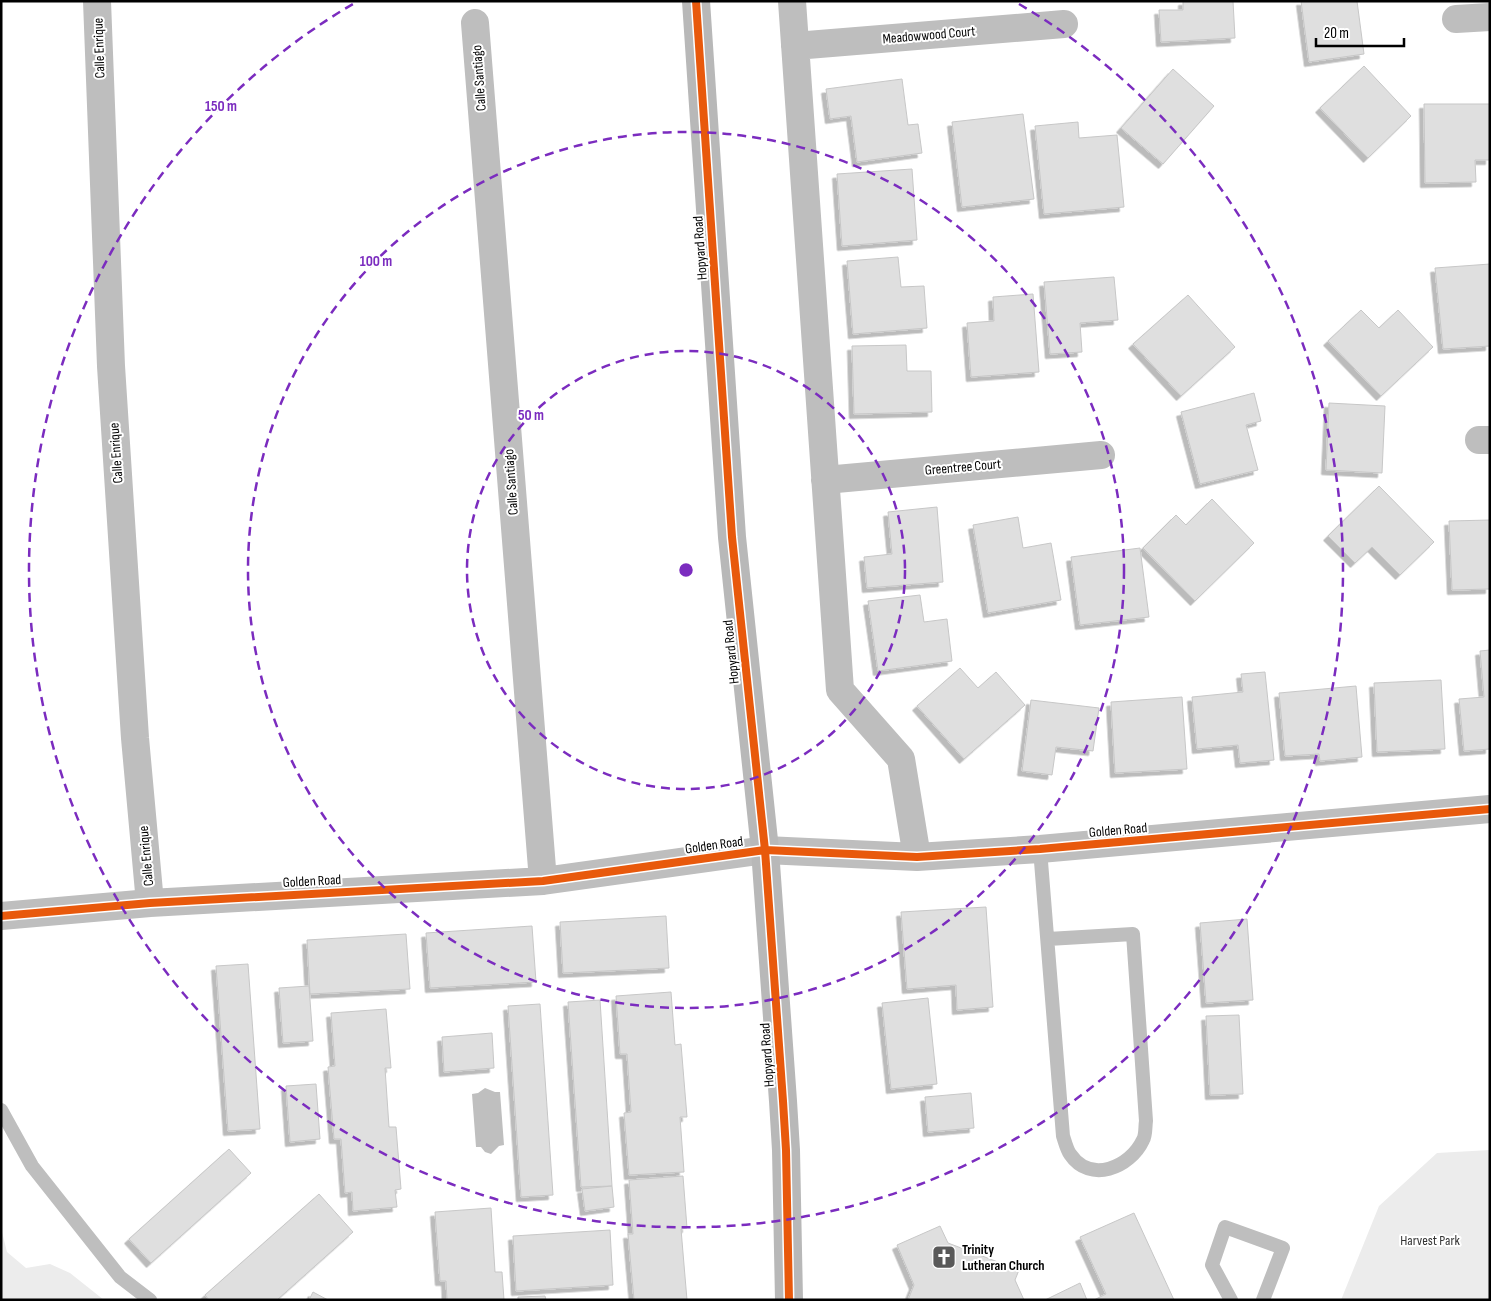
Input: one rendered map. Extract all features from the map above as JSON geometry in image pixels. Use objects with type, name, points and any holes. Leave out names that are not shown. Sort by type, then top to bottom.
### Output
[{"type":"main road","name":"Hopyard Road","points":[[696,1],[732,537],[765,850],[786,1150],[789,1300]]},
{"type":"main road","points":[[788,1235],[810,1300]]},
{"type":"street","name":"Calle Enrique","points":[[97,1],[111,366],[135,738],[150,903]]},
{"type":"street","points":[[792,1],[840,690],[901,758],[916,857]]},
{"type":"street","points":[[1456,19],[1490,17]]},
{"type":"street","name":"Calle Santiago","points":[[475,23],[543,881]]},
{"type":"street","name":"Meadowwood Court","points":[[795,46],[1064,24]]},
{"type":"street","name":"Greentree Court","points":[[825,480],[1101,455]]},
{"type":"street","name":"Golden Road","points":[[1,916],[150,903],[543,881],[765,850],[916,857],[1040,849],[1490,809]]},
{"type":"lane","points":[[1040,849],[1063,1136],[1070,1154],[1084,1167],[1102,1170],[1120,1166],[1135,1155],[1144,1138],[1146,1121],[1134,934],[1048,939]]},
{"type":"lane","points":[[1,1110],[32,1166],[120,1277],[150,1300]]},
{"type":"lane","points":[[1231,1300],[1212,1265],[1225,1227],[1283,1248],[1263,1300]]},
{"type":"green space","name":"Harvest Park","points":[[1490,1150],[1490,1300],[1341,1300],[1379,1206],[1437,1153]]},
{"type":"green space","points":[[1,1228],[7,1252],[26,1268],[50,1264],[70,1273],[104,1300],[1,1300]]},
{"type":"shaded area","points":[[485,1088],[500,1092],[504,1145],[499,1146],[491,1154],[485,1152],[481,1147],[476,1147],[472,1094],[478,1093]]},
{"type":"building","points":[[1183,1],[1233,1],[1235,38],[1161,42],[1159,10],[1183,10]]},
{"type":"building","points":[[1301,1],[1357,1],[1364,54],[1309,62]]},
{"type":"building","points":[[1364,66],[1411,116],[1368,158],[1320,108]]},
{"type":"building","points":[[1173,69],[1214,106],[1163,164],[1121,128]]},
{"type":"building","points":[[902,79],[908,125],[918,124],[922,153],[857,162],[851,116],[830,119],[826,89]]},
{"type":"building","points":[[1424,104],[1490,104],[1490,160],[1475,160],[1476,182],[1425,183]]},
{"type":"building","points":[[1023,114],[1034,199],[962,207],[952,122]]},
{"type":"building","points":[[1078,122],[1079,138],[1117,135],[1124,207],[1044,214],[1035,126]]},
{"type":"building","points":[[912,169],[917,240],[842,246],[837,174]]},
{"type":"building","points":[[898,257],[901,287],[924,286],[927,328],[853,334],[847,261]]},
{"type":"building","points":[[1490,264],[1490,346],[1443,349],[1435,268]]},
{"type":"building","points":[[1114,277],[1118,320],[1080,323],[1082,352],[1050,354],[1044,282]]},
{"type":"building","points":[[1033,294],[1039,372],[971,377],[967,323],[994,321],[993,297]]},
{"type":"building","points":[[1188,295],[1235,347],[1181,396],[1133,344]]},
{"type":"building","points":[[1361,310],[1379,328],[1398,310],[1433,347],[1381,396],[1328,341]]},
{"type":"building","points":[[906,345],[907,371],[931,371],[932,412],[854,414],[852,346]]},
{"type":"building","points":[[1254,393],[1261,421],[1246,425],[1258,470],[1200,484],[1181,412]]},
{"type":"building","points":[[1329,403],[1385,406],[1382,473],[1326,470]]},
{"type":"building","points":[[1379,486],[1434,542],[1400,575],[1372,547],[1355,563],[1328,536]]},
{"type":"building","points":[[1212,499],[1254,543],[1195,601],[1143,548],[1176,515],[1186,525]]},
{"type":"building","points":[[937,507],[943,582],[867,588],[864,557],[892,554],[888,512]]},
{"type":"building","points":[[1018,517],[1023,548],[1051,543],[1061,600],[988,613],[973,525]]},
{"type":"building","points":[[1490,520],[1490,589],[1452,590],[1449,521]]},
{"type":"building","points":[[1140,548],[1149,617],[1080,625],[1071,557]]},
{"type":"building","points":[[920,595],[924,622],[947,619],[952,661],[878,671],[868,601]]},
{"type":"building","points":[[1490,650],[1490,749],[1464,751],[1459,699],[1484,697],[1480,651]]},
{"type":"building","points":[[960,668],[978,688],[996,672],[1025,705],[964,759],[917,706]]},
{"type":"building","points":[[1265,672],[1274,760],[1240,763],[1238,745],[1197,749],[1192,697],[1243,692],[1241,674]]},
{"type":"building","points":[[1441,680],[1445,749],[1377,752],[1374,683]]},
{"type":"building","points":[[1356,686],[1362,757],[1320,761],[1319,754],[1285,756],[1279,693]]},
{"type":"building","points":[[1182,697],[1187,769],[1115,773],[1111,702]]},
{"type":"building","points":[[1031,700],[1099,708],[1093,751],[1056,747],[1052,775],[1022,771]]},
{"type":"building","points":[[986,907],[993,1007],[957,1010],[956,985],[907,989],[901,912]]},
{"type":"building","points":[[666,916],[669,968],[563,973],[560,922]]},
{"type":"building","points":[[1247,919],[1253,1000],[1206,1003],[1200,923]]},
{"type":"building","points":[[532,926],[536,982],[430,988],[426,933]]},
{"type":"building","points":[[406,934],[410,989],[310,994],[307,940]]},
{"type":"building","points":[[248,964],[260,1129],[228,1131],[216,966]]},
{"type":"building","points":[[309,986],[313,1041],[283,1043],[279,988]]},
{"type":"building","points":[[671,992],[675,1045],[681,1044],[687,1117],[680,1117],[684,1172],[629,1175],[624,1113],[631,1112],[627,1054],[620,1054],[616,996]]},
{"type":"building","points":[[928,998],[937,1084],[891,1089],[882,1003]]},
{"type":"building","points":[[600,1000],[612,1186],[581,1187],[568,1002]]},
{"type":"building","points":[[540,1004],[553,1195],[521,1197],[508,1006]]},
{"type":"building","points":[[386,1009],[391,1068],[385,1068],[389,1127],[396,1127],[401,1189],[395,1190],[397,1207],[353,1211],[352,1192],[345,1193],[341,1139],[334,1139],[328,1067],[335,1066],[331,1013]]},
{"type":"building","points":[[1239,1015],[1243,1094],[1210,1095],[1206,1016]]},
{"type":"building","points":[[492,1033],[494,1068],[444,1072],[442,1037]]},
{"type":"building","points":[[316,1084],[320,1139],[290,1142],[286,1086]]},
{"type":"building","points":[[971,1093],[974,1128],[928,1132],[925,1097]]},
{"type":"building","points":[[229,1149],[251,1173],[151,1263],[129,1239]]},
{"type":"building","points":[[683,1176],[687,1228],[681,1229],[687,1300],[634,1300],[628,1234],[633,1234],[629,1180]]},
{"type":"building","points":[[612,1186],[614,1207],[585,1211],[582,1189]]},
{"type":"building","points":[[319,1194],[353,1232],[277,1300],[209,1300],[205,1295]]},
{"type":"building","points":[[491,1208],[495,1272],[502,1272],[504,1300],[447,1300],[446,1281],[440,1281],[435,1212]]},
{"type":"building","name":"Trinity Lutheran Church","points":[[1134,1213],[1174,1300],[1094,1300],[1106,1294],[1080,1237]]},
{"type":"building","name":"Trinity Lutheran Church","points":[[940,1226],[948,1243],[1019,1270],[1015,1280],[1024,1300],[908,1300],[914,1285],[897,1245]]},
{"type":"building","points":[[610,1230],[613,1285],[516,1291],[513,1236]]},
{"type":"building","name":"Trinity Lutheran Church","points":[[1080,1283],[1087,1300],[1045,1300]]},
{"type":"building","points":[[313,1292],[328,1300],[309,1300]]},
{"type":"building","points":[[545,1296],[546,1300],[518,1300],[518,1297]]},
{"type":"cycle path","points":[[696,1],[732,537],[765,850],[783,1101],[786,1150],[789,1300]]},
{"type":"cycle path","points":[[1,916],[150,903],[543,881],[765,850],[917,857],[1040,849],[1490,809]]},
{"type":"place","name":"Trinity Lutheran Church","points":[[944,1257]]}]
